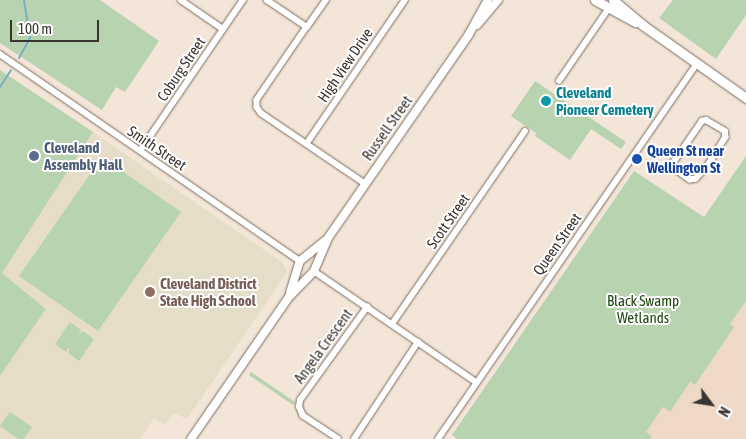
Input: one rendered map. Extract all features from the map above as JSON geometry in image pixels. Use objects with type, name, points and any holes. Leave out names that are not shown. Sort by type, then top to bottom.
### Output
[{"type":"main road","name":"Russell Street","points":[[193,438],[288,297],[313,270],[328,238],[469,34],[488,0]]},
{"type":"main road","name":"Russell Street","points":[[469,34],[498,0]]},
{"type":"main road","points":[[595,0],[611,4],[746,98]]},
{"type":"main road","name":"Russell Street","points":[[288,297],[302,262],[328,238]]},
{"type":"main road","points":[[312,260],[313,270],[304,274],[302,262],[312,260]]},
{"type":"street","points":[[181,0],[223,29]]},
{"type":"street","name":"Coburg Street","points":[[140,151],[243,0]]},
{"type":"street","points":[[267,0],[307,27]]},
{"type":"street","points":[[326,0],[257,100],[257,107],[261,113],[366,184]]},
{"type":"street","name":"High View Drive","points":[[306,143],[405,0]]},
{"type":"street","points":[[560,81],[611,4]]},
{"type":"street","name":"Smith Street","points":[[0,54],[302,262]]},
{"type":"street","name":"Queen Street","points":[[438,439],[697,64]]},
{"type":"street","points":[[706,120],[726,134],[713,159],[694,181],[673,166],[688,142],[702,121],[706,120]]},
{"type":"street","name":"Scott Street","points":[[392,324],[525,131]]},
{"type":"street","points":[[313,270],[476,382]]},
{"type":"street","name":"Angela Crescent","points":[[338,439],[303,416],[298,407],[300,400],[367,307]]},
{"type":"street","points":[[354,439],[418,342]]},
{"type":"shaded area","name":"Cleveland District State High School","points":[[93,132],[283,263],[287,272],[187,419],[174,413],[165,425],[154,418],[140,439],[0,439],[0,376],[46,309],[2,273]]},
{"type":"shaded area","points":[[746,301],[746,439],[650,439],[652,436],[646,432],[663,407],[670,412],[690,382],[695,384],[734,327],[730,324]]},
{"type":"green space","points":[[0,0],[100,0],[159,41],[125,92],[116,87],[102,110],[0,43]]},
{"type":"green space","points":[[673,0],[746,0],[746,15],[716,59],[659,18]]},
{"type":"green space","points":[[0,70],[93,132],[2,273],[46,309],[0,376]]},
{"type":"green space","points":[[535,81],[626,142],[621,149],[591,129],[570,160],[535,136],[536,133],[511,116]]},
{"type":"green space","name":"Black Swamp Wetlands","points":[[746,156],[746,301],[730,324],[734,327],[695,385],[690,382],[670,412],[663,407],[646,432],[652,436],[650,439],[457,439],[452,435],[634,171],[704,217]]},
{"type":"green space","points":[[102,157],[181,212],[98,331],[19,276]]},
{"type":"green space","points":[[70,322],[81,330],[79,334],[83,331],[94,339],[79,361],[68,353],[70,349],[68,348],[66,352],[55,344]]},
{"type":"green space","points":[[251,372],[295,402],[293,405],[249,375]]},
{"type":"green space","points":[[10,412],[32,427],[24,439],[18,439],[0,426]]},
{"type":"waterway","points":[[19,58],[30,38],[24,0]]},
{"type":"waterway","points":[[0,87],[11,70]]},
{"type":"place","name":"Cleveland Pioneer Cemetery","points":[[546,101]]},
{"type":"place","name":"Cleveland Assembly Hall","points":[[34,156]]},
{"type":"place","name":"Queen St near Wellington St","points":[[637,159]]},
{"type":"place","name":"Cleveland District State High School","points":[[150,292]]}]
